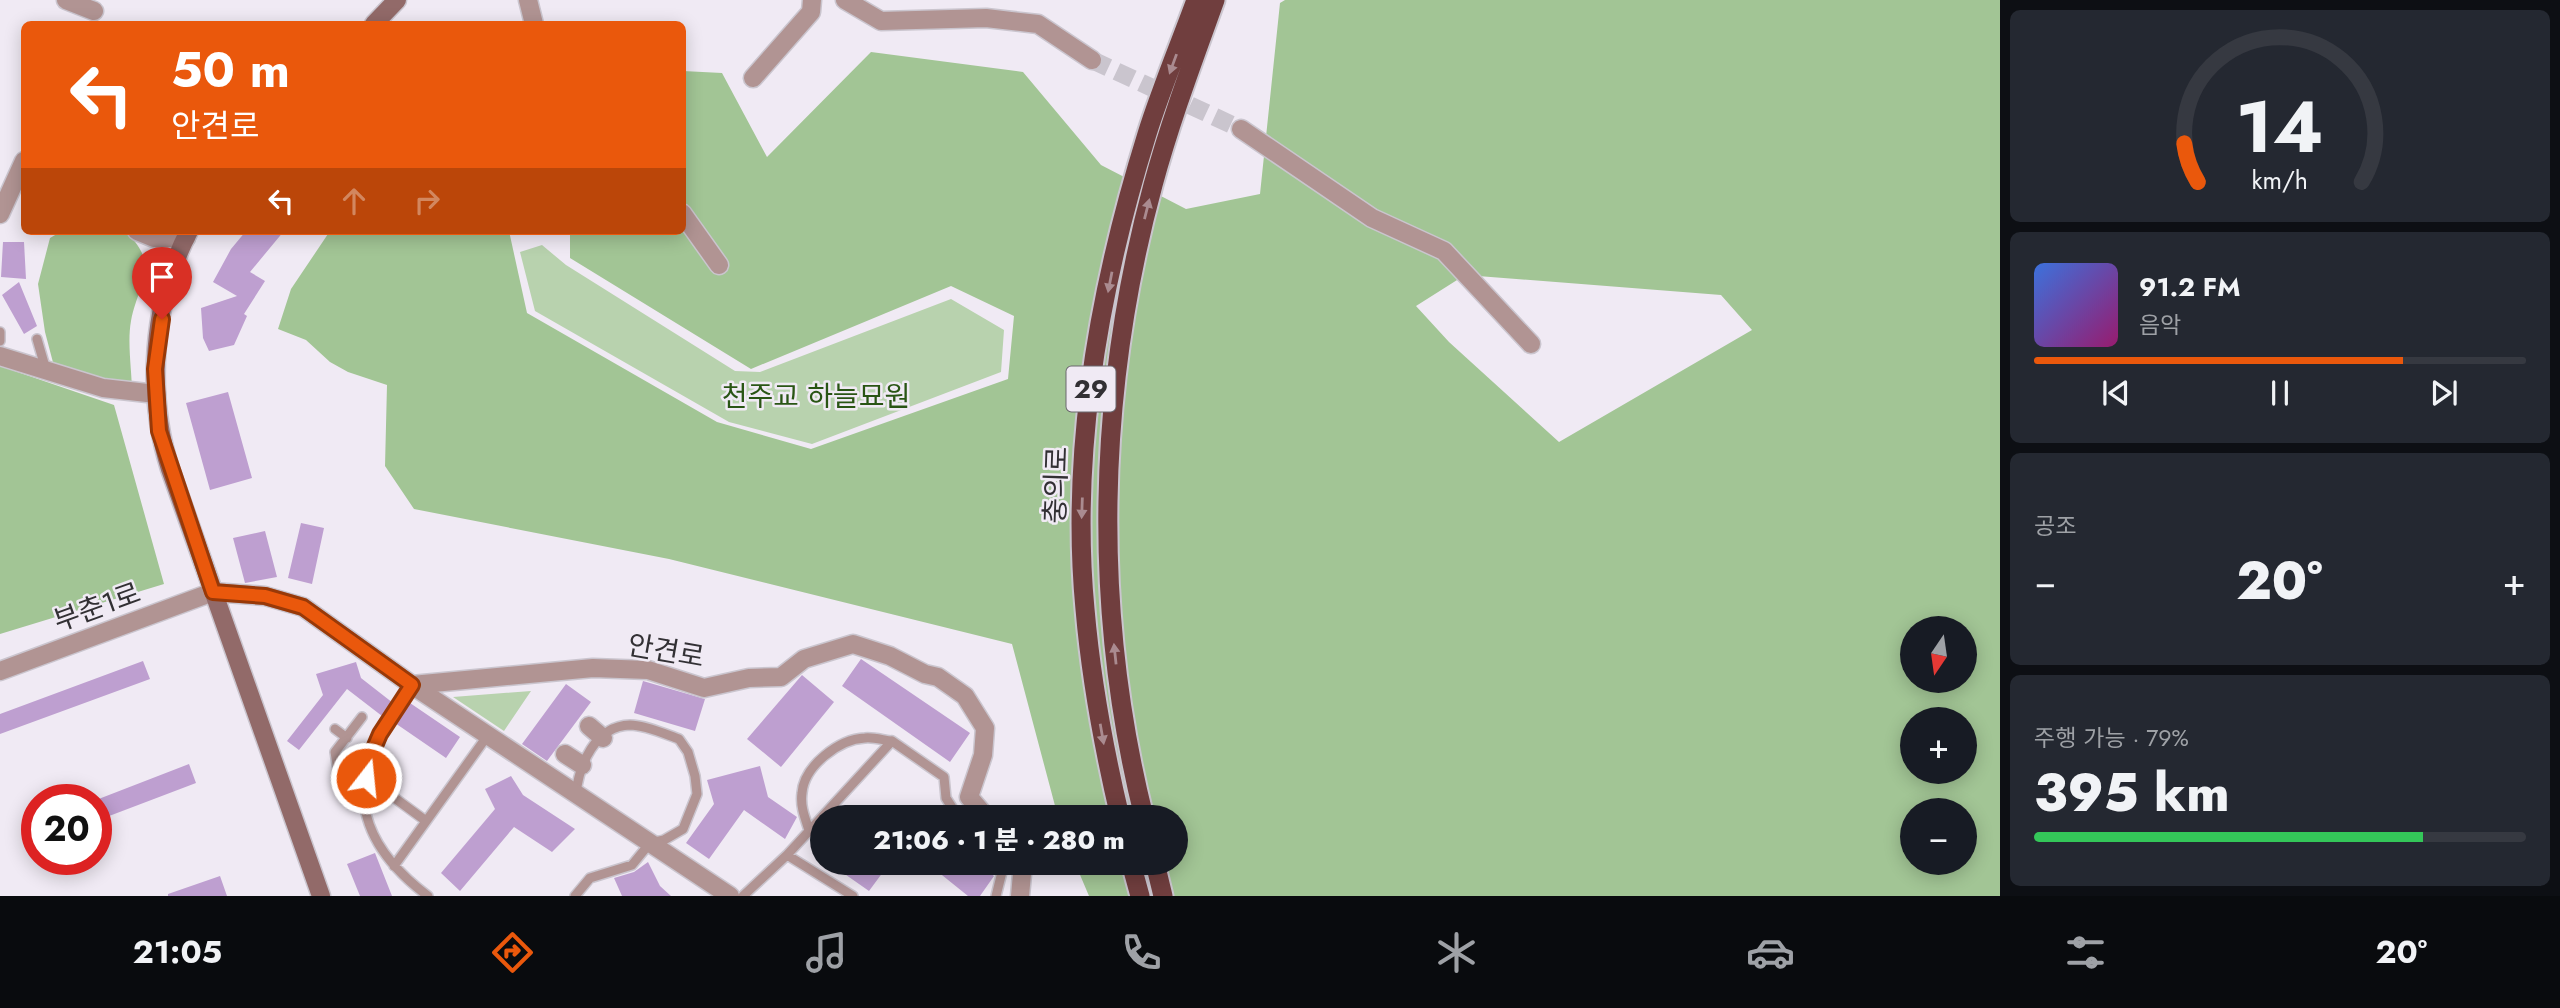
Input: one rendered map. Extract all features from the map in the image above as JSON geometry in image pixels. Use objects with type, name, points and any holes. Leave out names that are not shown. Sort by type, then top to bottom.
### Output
[{"type":"highway","name":"충의로","points":[[1117,805],[1102,732],[1085,607],[1082,525],[1086,434],[1098,342],[1123,218],[1147,132],[1196,0]]},
{"type":"highway","name":"충의로","points":[[1141,805],[1127,743],[1114,638],[1106,510],[1110,451],[1125,317],[1142,227],[1181,95],[1215,0]]},
{"type":"highway","points":[[1134,875],[1140,896]]},
{"type":"highway","points":[[1158,875],[1163,896]]},
{"type":"main road","points":[[377,21],[397,0]]},
{"type":"main road","points":[[187,235],[162,319],[155,369],[159,431],[321,896]]},
{"type":"street","points":[[66,0],[93,12]]},
{"type":"street","points":[[528,0],[533,21]]},
{"type":"street","points":[[753,78],[811,12],[812,0]]},
{"type":"street","points":[[845,0],[881,21],[986,18],[1038,24],[1092,60]]},
{"type":"street","points":[[1241,129],[1372,218],[1444,251],[1531,344]]},
{"type":"street","points":[[0,214],[21,168]]},
{"type":"street","points":[[686,219],[719,265]]},
{"type":"street","points":[[146,235],[154,239],[180,235]]},
{"type":"street","points":[[0,356],[103,388],[156,394]]},
{"type":"street","points":[[213,592],[265,596],[303,607],[412,685],[730,896]]},
{"type":"street","name":"부춘1로","points":[[0,671],[213,592]]},
{"type":"street","name":"안견로","points":[[412,685],[593,668],[648,670],[704,688],[749,678],[781,677],[804,659],[853,644],[890,656],[925,674],[938,677],[965,696],[985,728],[983,755],[969,797],[976,805]]},
{"type":"street","points":[[589,726],[603,738]]},
{"type":"street","points":[[565,754],[582,765]]},
{"type":"street","points":[[1020,896],[1022,875]]},
{"type":"lane","points":[[0,332],[0,341]]},
{"type":"lane","points":[[37,339],[45,359],[46,372]]},
{"type":"lane","points":[[412,685],[380,734],[367,773],[364,793],[367,825],[383,853],[424,895]]},
{"type":"lane","points":[[362,718],[335,752],[338,770],[367,773],[426,821]]},
{"type":"lane","points":[[575,896],[590,878],[632,865],[650,843],[664,840],[683,829],[697,794],[688,752],[679,739],[630,726],[608,733],[589,750],[582,765],[576,794]]},
{"type":"lane","points":[[335,729],[347,738]]},
{"type":"lane","points":[[394,866],[488,735]]},
{"type":"lane","points":[[809,830],[802,811],[802,790],[821,759],[832,749],[864,737],[892,741],[944,777],[946,798],[950,805]]},
{"type":"lane","points":[[743,896],[787,855],[892,741]]},
{"type":"lane","points":[[787,855],[853,896]]},
{"type":"lane","points":[[996,896],[1001,875]]},
{"type":"green space","points":[[1285,0],[2000,0],[2000,896],[1089,896],[1080,875],[1188,875],[1188,805],[1055,805],[1012,644],[669,559],[414,509],[385,466],[387,385],[348,372],[330,362],[306,340],[278,329],[291,289],[327,235],[510,235],[527,313],[717,422],[811,449],[1008,379],[1014,316],[951,286],[751,369],[570,258],[570,235],[686,235],[686,71],[722,73],[767,157],[871,52],[1023,72],[1101,165],[1186,209],[1260,194],[1280,3]],"holes":[[[1465,275],[1721,295],[1752,330],[1559,442],[1449,342],[1416,306]]]},
{"type":"green space","points":[[55,235],[129,235],[137,244],[146,266],[130,330],[132,393],[55,370],[45,332],[38,284],[50,238]]},
{"type":"green space","name":"천주교 하늘묘원","points":[[542,245],[566,265],[735,371],[760,372],[951,299],[1004,330],[1001,372],[812,444],[729,422],[535,311],[520,252]]},
{"type":"green space","points":[[0,366],[114,405],[164,584],[0,634]]},
{"type":"green space","points":[[531,691],[504,731],[453,697]]},
{"type":"building","points":[[243,235],[281,235],[250,272],[265,281],[244,314],[247,316],[234,345],[209,351],[203,338],[201,308],[237,296],[213,282],[231,249]]},
{"type":"building","points":[[3,242],[24,242],[26,279],[1,277]]},
{"type":"building","points":[[19,282],[37,326],[24,334],[2,295]]},
{"type":"building","points":[[228,392],[252,478],[210,490],[186,403]]},
{"type":"building","points":[[301,523],[324,528],[312,584],[288,578]]},
{"type":"building","points":[[265,531],[277,577],[245,583],[233,538]]},
{"type":"building","points":[[861,659],[970,733],[950,762],[842,686]]},
{"type":"building","points":[[143,661],[150,679],[0,734],[0,714]]},
{"type":"building","points":[[356,662],[361,678],[393,703],[382,716],[347,689],[299,750],[287,741],[323,695],[316,674]]},
{"type":"building","points":[[802,675],[834,702],[781,767],[747,739]]},
{"type":"building","points":[[643,681],[705,699],[695,731],[634,713]]},
{"type":"building","points":[[566,684],[591,702],[547,761],[522,744]]},
{"type":"building","points":[[410,703],[460,737],[446,758],[395,723]]},
{"type":"building","points":[[189,764],[196,783],[112,815],[112,794]]},
{"type":"building","points":[[760,766],[768,797],[797,817],[785,839],[744,810],[709,859],[686,843],[714,804],[707,780]]},
{"type":"building","points":[[511,776],[523,795],[575,829],[552,852],[514,827],[460,891],[441,873],[495,809],[485,789]]},
{"type":"building","points":[[375,853],[392,896],[360,896],[347,864]]},
{"type":"building","points":[[648,862],[660,886],[671,896],[622,896],[614,878],[634,872]]},
{"type":"building","points":[[846,875],[881,875],[869,891]]},
{"type":"building","points":[[942,875],[994,876],[980,896],[968,896]]},
{"type":"building","points":[[220,876],[227,896],[168,896],[168,894]]},
{"type":"tunnel","points":[[1092,60],[1241,129]]},
{"type":"route","points":[[162,319],[155,369],[159,431],[213,592],[265,596],[303,607],[412,685],[380,734],[368,762],[366,778]]}]
